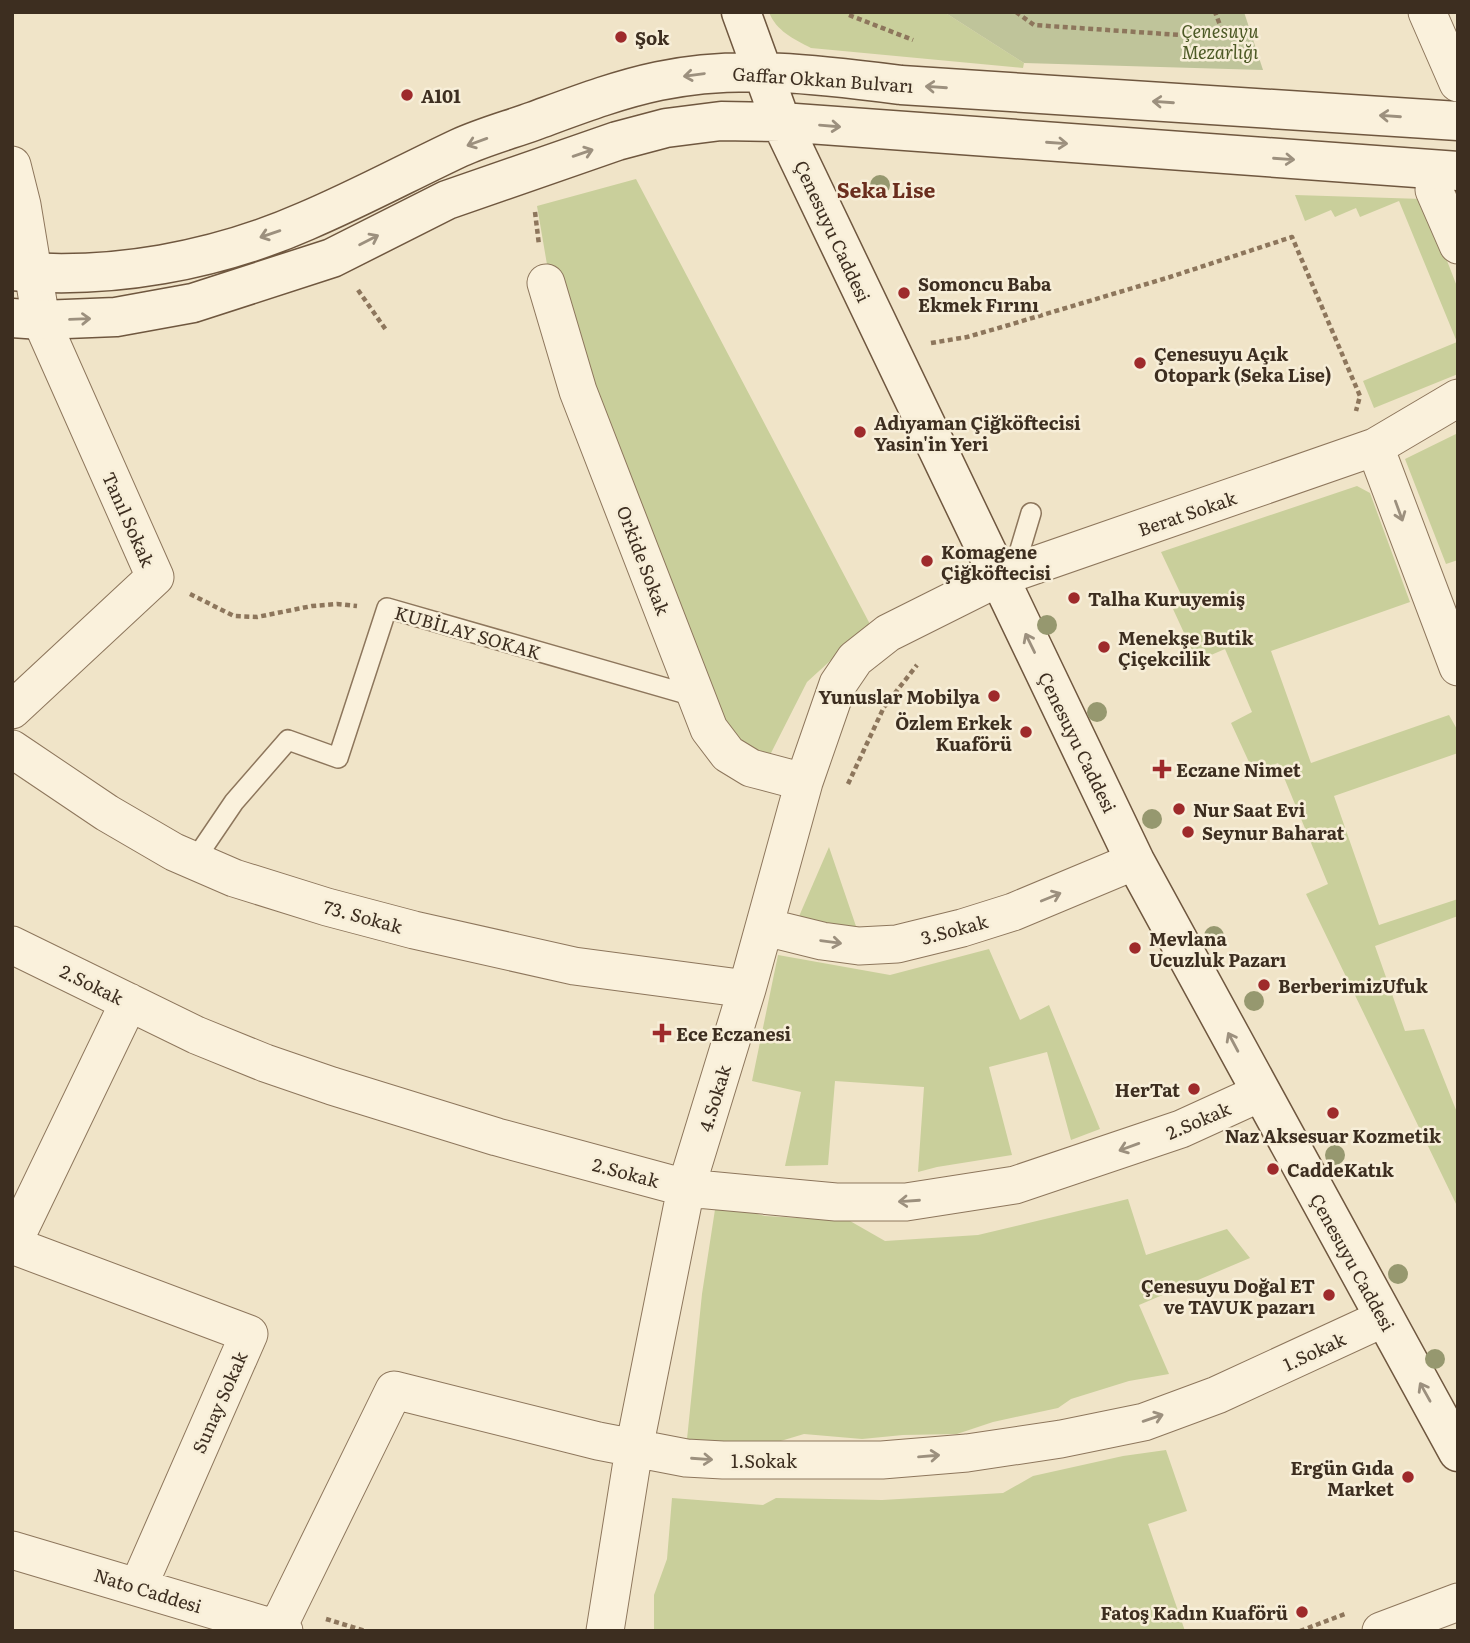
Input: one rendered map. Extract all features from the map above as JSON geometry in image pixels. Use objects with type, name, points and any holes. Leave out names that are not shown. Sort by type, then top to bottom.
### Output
[{"type":"main road","name":"Çenesuyu Caddesi","points":[[741,12],[781,122],[890,352],[1005,576],[1135,861],[1458,1452]]},
{"type":"main road","name":"Gaffar Okkan Bulvarı","points":[[23,272],[74,275],[205,256],[305,222],[463,147],[601,97],[658,81],[699,75],[814,75],[901,85],[1458,121]]},
{"type":"main road","points":[[27,319],[116,317],[193,303],[332,258],[447,200],[617,141],[721,121],[781,122],[1446,181]]},
{"type":"street","points":[[1427,12],[1458,83]]},
{"type":"street","name":"Tanıl Sokak","points":[[12,165],[22,205],[27,319],[155,577],[12,710]]},
{"type":"street","points":[[1446,181],[1458,246]]},
{"type":"street","name":"Orkide Sokak","points":[[546,283],[578,391],[709,729],[727,754],[751,768],[804,782]]},
{"type":"street","name":"Berat Sokak","points":[[1005,576],[1375,447],[1458,398]]},
{"type":"street","points":[[1375,447],[1455,651]]},
{"type":"street","name":"4.Sokak","points":[[605,1631],[634,1449],[686,1188],[747,989],[804,782],[830,704],[838,684],[855,659],[888,633],[1005,576]]},
{"type":"street","name":"73. Sokak","points":[[12,749],[107,813],[174,852],[247,882],[414,930],[574,966],[747,989]]},
{"type":"street","name":"3.Sokak","points":[[765,927],[822,941],[859,946],[897,944],[1013,912],[1135,861]]},
{"type":"street","name":"2.Sokak","points":[[12,945],[196,1035],[332,1086],[497,1137],[686,1188],[836,1202],[892,1202],[1015,1185],[1181,1129],[1260,1093]]},
{"type":"street","name":"Sunay Sokak","points":[[129,1002],[12,1245],[249,1334],[138,1587]]},
{"type":"street","name":"1.Sokak","points":[[281,1630],[394,1390],[634,1449],[686,1458],[882,1460],[967,1453],[1061,1439],[1144,1422],[1217,1395],[1384,1318]]},
{"type":"street","name":"Nato Caddesi","points":[[12,1550],[138,1587],[191,1618],[281,1630]]},
{"type":"street","points":[[1381,1631],[1458,1602]]},
{"type":"lane","points":[[1005,576],[1031,513]]},
{"type":"lane","name":"KUBİLAY SOKAK","points":[[194,861],[234,802],[288,740],[338,758],[387,608],[697,697]]},
{"type":"path","points":[[1016,12],[1034,25],[1225,38],[1215,12]]},
{"type":"path","points":[[849,15],[914,40]]},
{"type":"path","points":[[890,352],[905,346],[967,337],[1002,327],[1292,237],[1360,396],[1355,415]]},
{"type":"path","points":[[355,286],[386,330]]},
{"type":"path","points":[[155,577],[234,616],[257,617],[337,604],[387,608]]},
{"type":"green space","points":[[769,12],[944,12],[1024,63],[1023,68],[811,48],[781,29]]},
{"type":"green space","name":"Çenesuyu Mezarlığı","points":[[944,12],[1244,12],[1263,70],[1024,63]]},
{"type":"green space","points":[[636,179],[872,628],[841,651],[807,682],[771,753],[762,757],[738,754],[550,282],[537,206]]},
{"type":"green space","points":[[1295,195],[1423,199],[1458,289],[1458,374],[1374,408],[1363,381],[1457,342],[1399,201],[1360,217],[1356,208],[1335,217],[1331,210],[1305,221]]},
{"type":"green space","points":[[1458,433],[1458,560],[1446,564],[1405,459]]},
{"type":"green space","points":[[1357,486],[1370,493],[1410,602],[1271,651],[1311,763],[1449,715],[1458,731],[1458,753],[1334,796],[1379,925],[1458,899],[1458,916],[1375,946],[1405,1031],[1424,1029],[1458,1115],[1458,1208],[1306,894],[1328,884],[1278,763],[1254,773],[1231,723],[1252,712],[1225,649],[1197,661],[1173,609],[1185,603],[1161,552]]},
{"type":"green space","points":[[829,847],[859,935],[797,921]]},
{"type":"green space","points":[[989,949],[1020,1020],[1049,1005],[1100,1129],[1071,1140],[1047,1052],[989,1067],[1012,1155],[918,1172],[924,1087],[835,1081],[828,1165],[785,1166],[801,1092],[752,1081],[778,955],[890,975]]},
{"type":"green space","points":[[1128,1199],[1146,1255],[1227,1229],[1250,1258],[1139,1305],[1169,1374],[1129,1381],[1071,1399],[1058,1408],[993,1422],[957,1434],[862,1439],[804,1434],[764,1446],[687,1439],[702,1294],[716,1203],[765,1216],[850,1221],[885,1241],[978,1235]]},
{"type":"green space","points":[[1166,1450],[1187,1511],[1148,1524],[1185,1631],[654,1631],[654,1595],[667,1559],[672,1498],[763,1505],[776,1498],[882,1500],[1003,1493],[1033,1476],[1123,1456]]},
{"type":"place","name":"Şok","points":[[621,37]]},
{"type":"place","name":"A101","points":[[407,95]]},
{"type":"place","name":"Somoncu Baba Ekmek Fırını","points":[[904,293]]},
{"type":"place","name":"Çenesuyu Açık Otopark (Seka Lise)","points":[[1140,363]]},
{"type":"place","name":"Adıyaman Çiğköftecisi Yasin'in Yeri","points":[[860,432]]},
{"type":"place","name":"Komagene Çiğköftecisi","points":[[927,561]]},
{"type":"place","name":"Talha Kuruyemiş","points":[[1074,598]]},
{"type":"place","name":"Menekşe Butik Çiçekcilik","points":[[1104,647]]},
{"type":"place","name":"Yunuslar Mobilya","points":[[994,696]]},
{"type":"place","name":"Özlem Erkek Kuaförü","points":[[1026,732]]},
{"type":"place","name":"Eczane Nimet","points":[[1162,769]]},
{"type":"place","name":"Nur Saat Evi","points":[[1179,809]]},
{"type":"place","name":"Seynur Baharat","points":[[1188,832]]},
{"type":"place","name":"Mevlana Ucuzluk Pazarı","points":[[1135,948]]},
{"type":"place","name":"BerberimizUfuk","points":[[1264,985]]},
{"type":"place","name":"Ece Eczanesi","points":[[662,1033]]},
{"type":"place","name":"HerTat","points":[[1194,1089]]},
{"type":"place","name":"Naz Aksesuar Kozmetik","points":[[1333,1113]]},
{"type":"place","name":"CaddeKatık","points":[[1273,1169]]},
{"type":"place","name":"Çenesuyu Doğal ET ve TAVUK pazarı","points":[[1329,1295]]},
{"type":"place","name":"Ergün Gıda Market","points":[[1408,1477]]},
{"type":"place","name":"Fatoş Kadın Kuaförü","points":[[1302,1612]]},
{"type":"district","name":"Seka Lise","points":[[886,188]]}]
